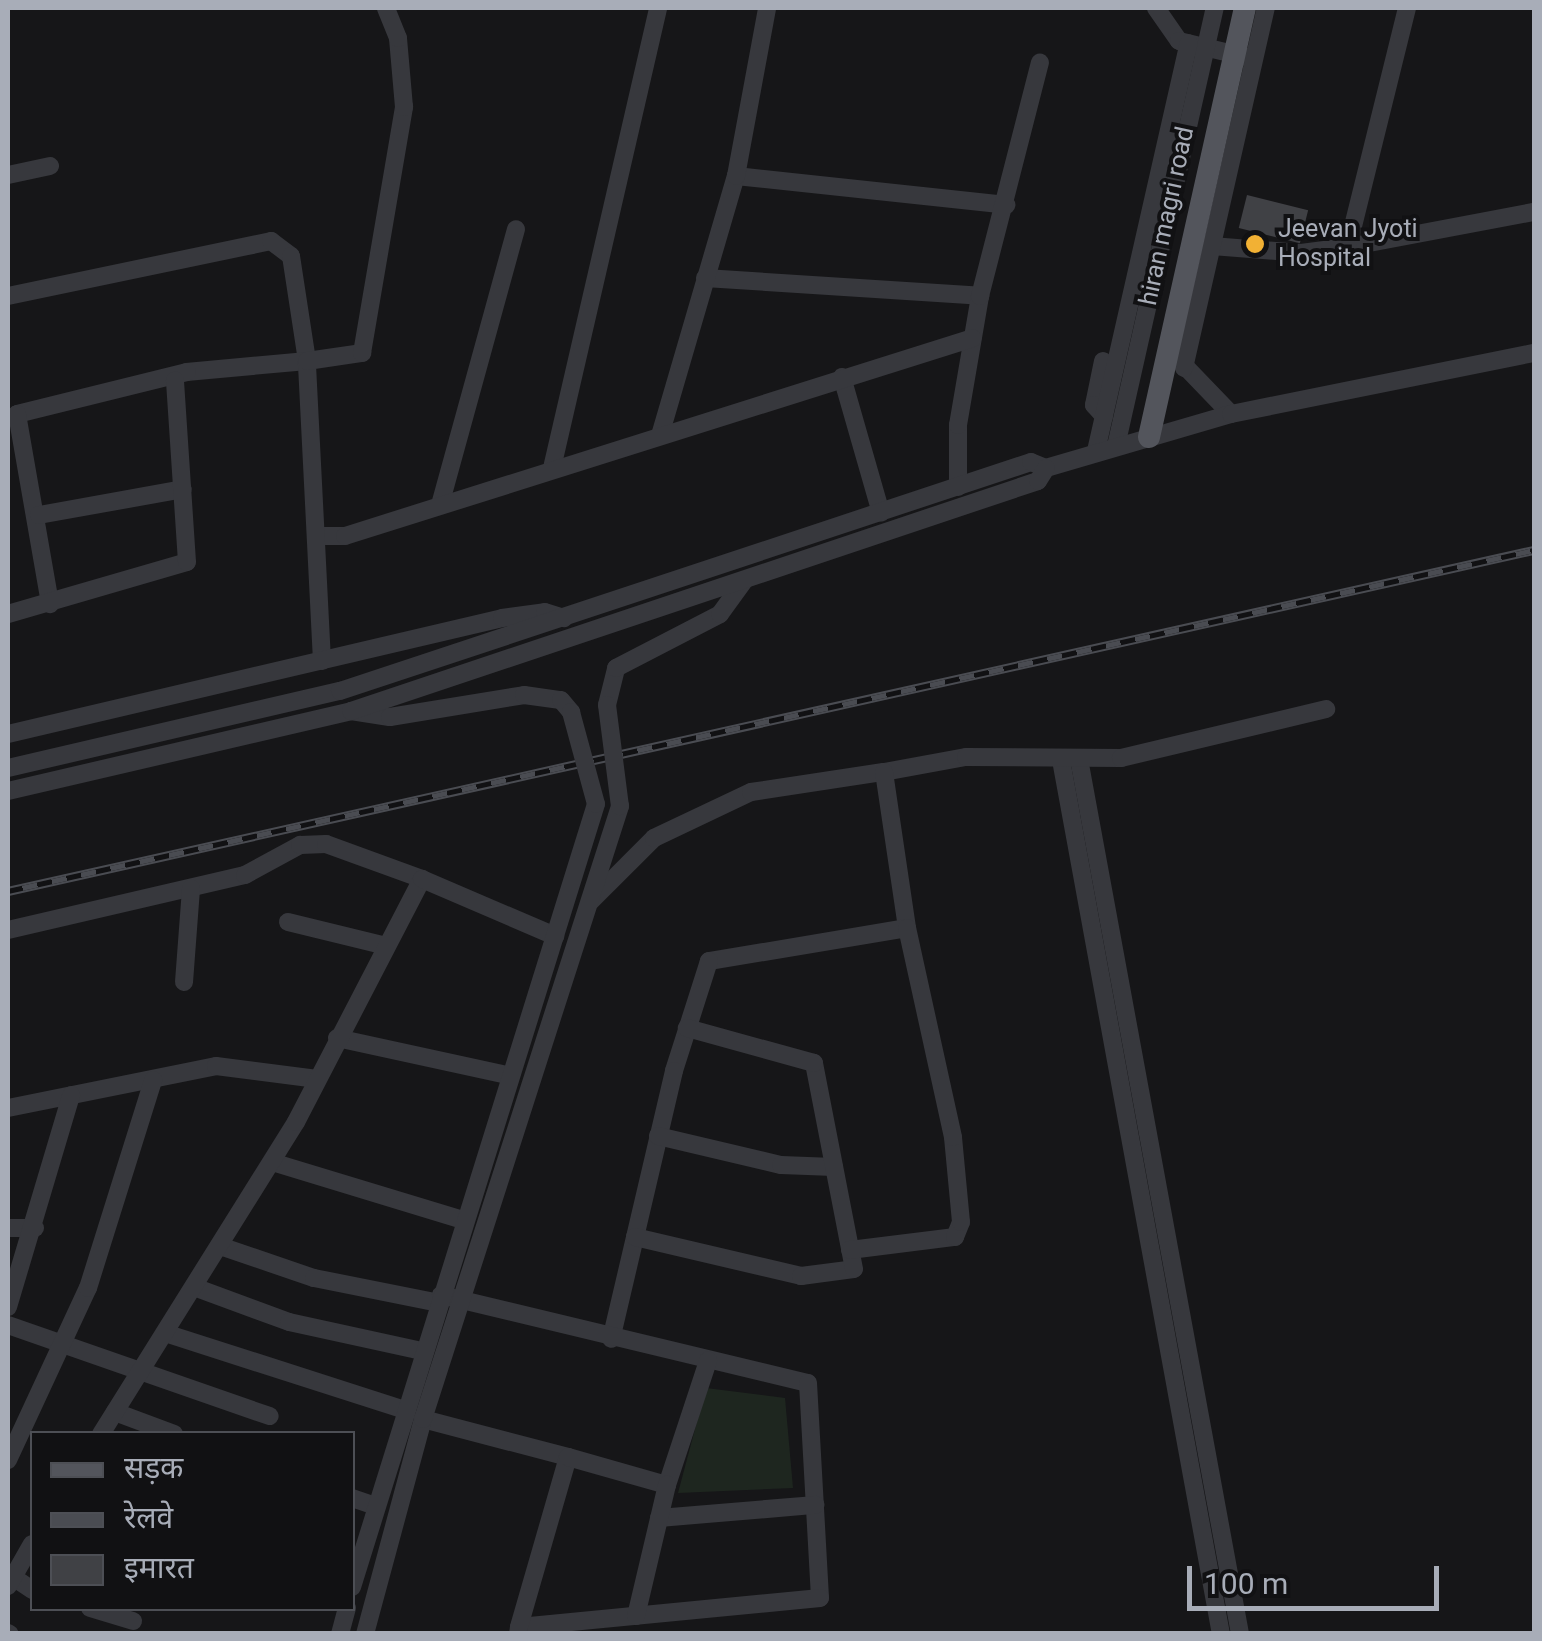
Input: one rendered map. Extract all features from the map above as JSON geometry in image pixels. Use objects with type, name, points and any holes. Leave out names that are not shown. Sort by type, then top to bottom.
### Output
[{"type":"main road","name":"hiran magri road","points":[[1150,437],[1168,342],[1199,245],[1241,56],[1245,8]]},
{"type":"street","points":[[50,604],[39,515],[18,414],[175,380],[187,372],[362,352],[404,107],[398,38],[386,8]]},
{"type":"street","points":[[552,468],[658,8]]},
{"type":"street","points":[[661,432],[736,176],[768,8]]},
{"type":"street","points":[[1156,8],[1190,43],[1241,56],[1266,8]]},
{"type":"street","points":[[1096,452],[1104,416],[1094,399],[1190,43],[1215,8]]},
{"type":"street","points":[[1348,247],[1407,8]]},
{"type":"street","points":[[1116,446],[1190,43]]},
{"type":"street","points":[[958,486],[958,425],[980,296],[1040,63]]},
{"type":"street","points":[[8,175],[50,166]]},
{"type":"street","points":[[736,176],[1006,205]]},
{"type":"street","points":[[1184,368],[1199,245],[1301,252],[1348,247],[1534,212]]},
{"type":"street","points":[[440,505],[516,230]]},
{"type":"street","points":[[8,296],[271,240],[292,256],[308,361],[322,661]]},
{"type":"street","points":[[705,278],[980,296]]},
{"type":"street","points":[[316,536],[346,536],[661,432],[973,338]]},
{"type":"street","points":[[1168,342],[1184,368],[1231,414]]},
{"type":"street","points":[[8,768],[326,694],[1031,462],[1046,468],[1231,414],[1534,353]]},
{"type":"street","points":[[842,377],[881,512]]},
{"type":"street","points":[[8,614],[187,562],[175,380]]},
{"type":"street","points":[[8,791],[351,711],[1038,481],[1046,468]]},
{"type":"street","points":[[39,515],[183,489]]},
{"type":"street","points":[[365,1634],[423,1419],[620,806],[608,705],[616,668],[720,614],[744,580]]},
{"type":"street","points":[[8,734],[502,618],[544,612],[564,618]]},
{"type":"street","points":[[351,711],[390,717],[524,695],[561,700],[571,712],[596,804],[507,1075],[355,1576]]},
{"type":"street","points":[[591,901],[654,838],[752,792],[966,757],[1120,758],[1326,709]]},
{"type":"street","points":[[1070,759],[1221,1634]]},
{"type":"street","points":[[1070,759],[1240,1634]]},
{"type":"street","points":[[850,1250],[956,1236],[961,1222],[952,1137],[908,928],[884,772]]},
{"type":"street","points":[[8,930],[191,888],[313,844],[422,879],[555,936]]},
{"type":"street","points":[[103,1431],[272,1162],[382,945],[422,879]]},
{"type":"street","points":[[184,982],[191,888]]},
{"type":"street","points":[[288,922],[382,945]]},
{"type":"street","points":[[611,1339],[658,1136],[709,961],[908,928]]},
{"type":"street","points":[[635,1237],[801,1276],[854,1269],[814,1063],[687,1028]]},
{"type":"street","points":[[337,1038],[507,1075]]},
{"type":"street","points":[[8,1108],[216,1066],[317,1079]]},
{"type":"street","points":[[8,1460],[67,1341],[153,1080]]},
{"type":"street","points":[[8,1307],[35,1228],[71,1095]]},
{"type":"street","points":[[658,1136],[781,1165],[834,1166]]},
{"type":"street","points":[[272,1162],[463,1220]]},
{"type":"street","points":[[8,1228],[35,1228]]},
{"type":"street","points":[[220,1246],[314,1278],[464,1301],[808,1384],[820,1598],[518,1630],[568,1457]]},
{"type":"street","points":[[194,1287],[289,1322],[422,1351]]},
{"type":"street","points":[[8,1325],[67,1341],[270,1416]]},
{"type":"street","points":[[165,1333],[404,1410]]},
{"type":"street","points":[[636,1616],[667,1485],[708,1361]]},
{"type":"street","points":[[115,1412],[166,1431]]},
{"type":"street","points":[[423,1419],[667,1485]]},
{"type":"street","points":[[355,1499],[375,1506]]},
{"type":"street","points":[[659,1518],[815,1505]]},
{"type":"street","points":[[10,1581],[30,1547]]},
{"type":"street","points":[[99,1611],[134,1622]]},
{"type":"shaded area","points":[[706,1388],[785,1398],[793,1488],[678,1493]]},
{"type":"building","points":[[1247,195],[1308,210],[1300,243],[1239,228]]},
{"type":"railway","points":[[8,891],[1534,550]]},
{"type":"place","name":"Jeevan Jyoti Hospital","points":[[1255,244]]}]
